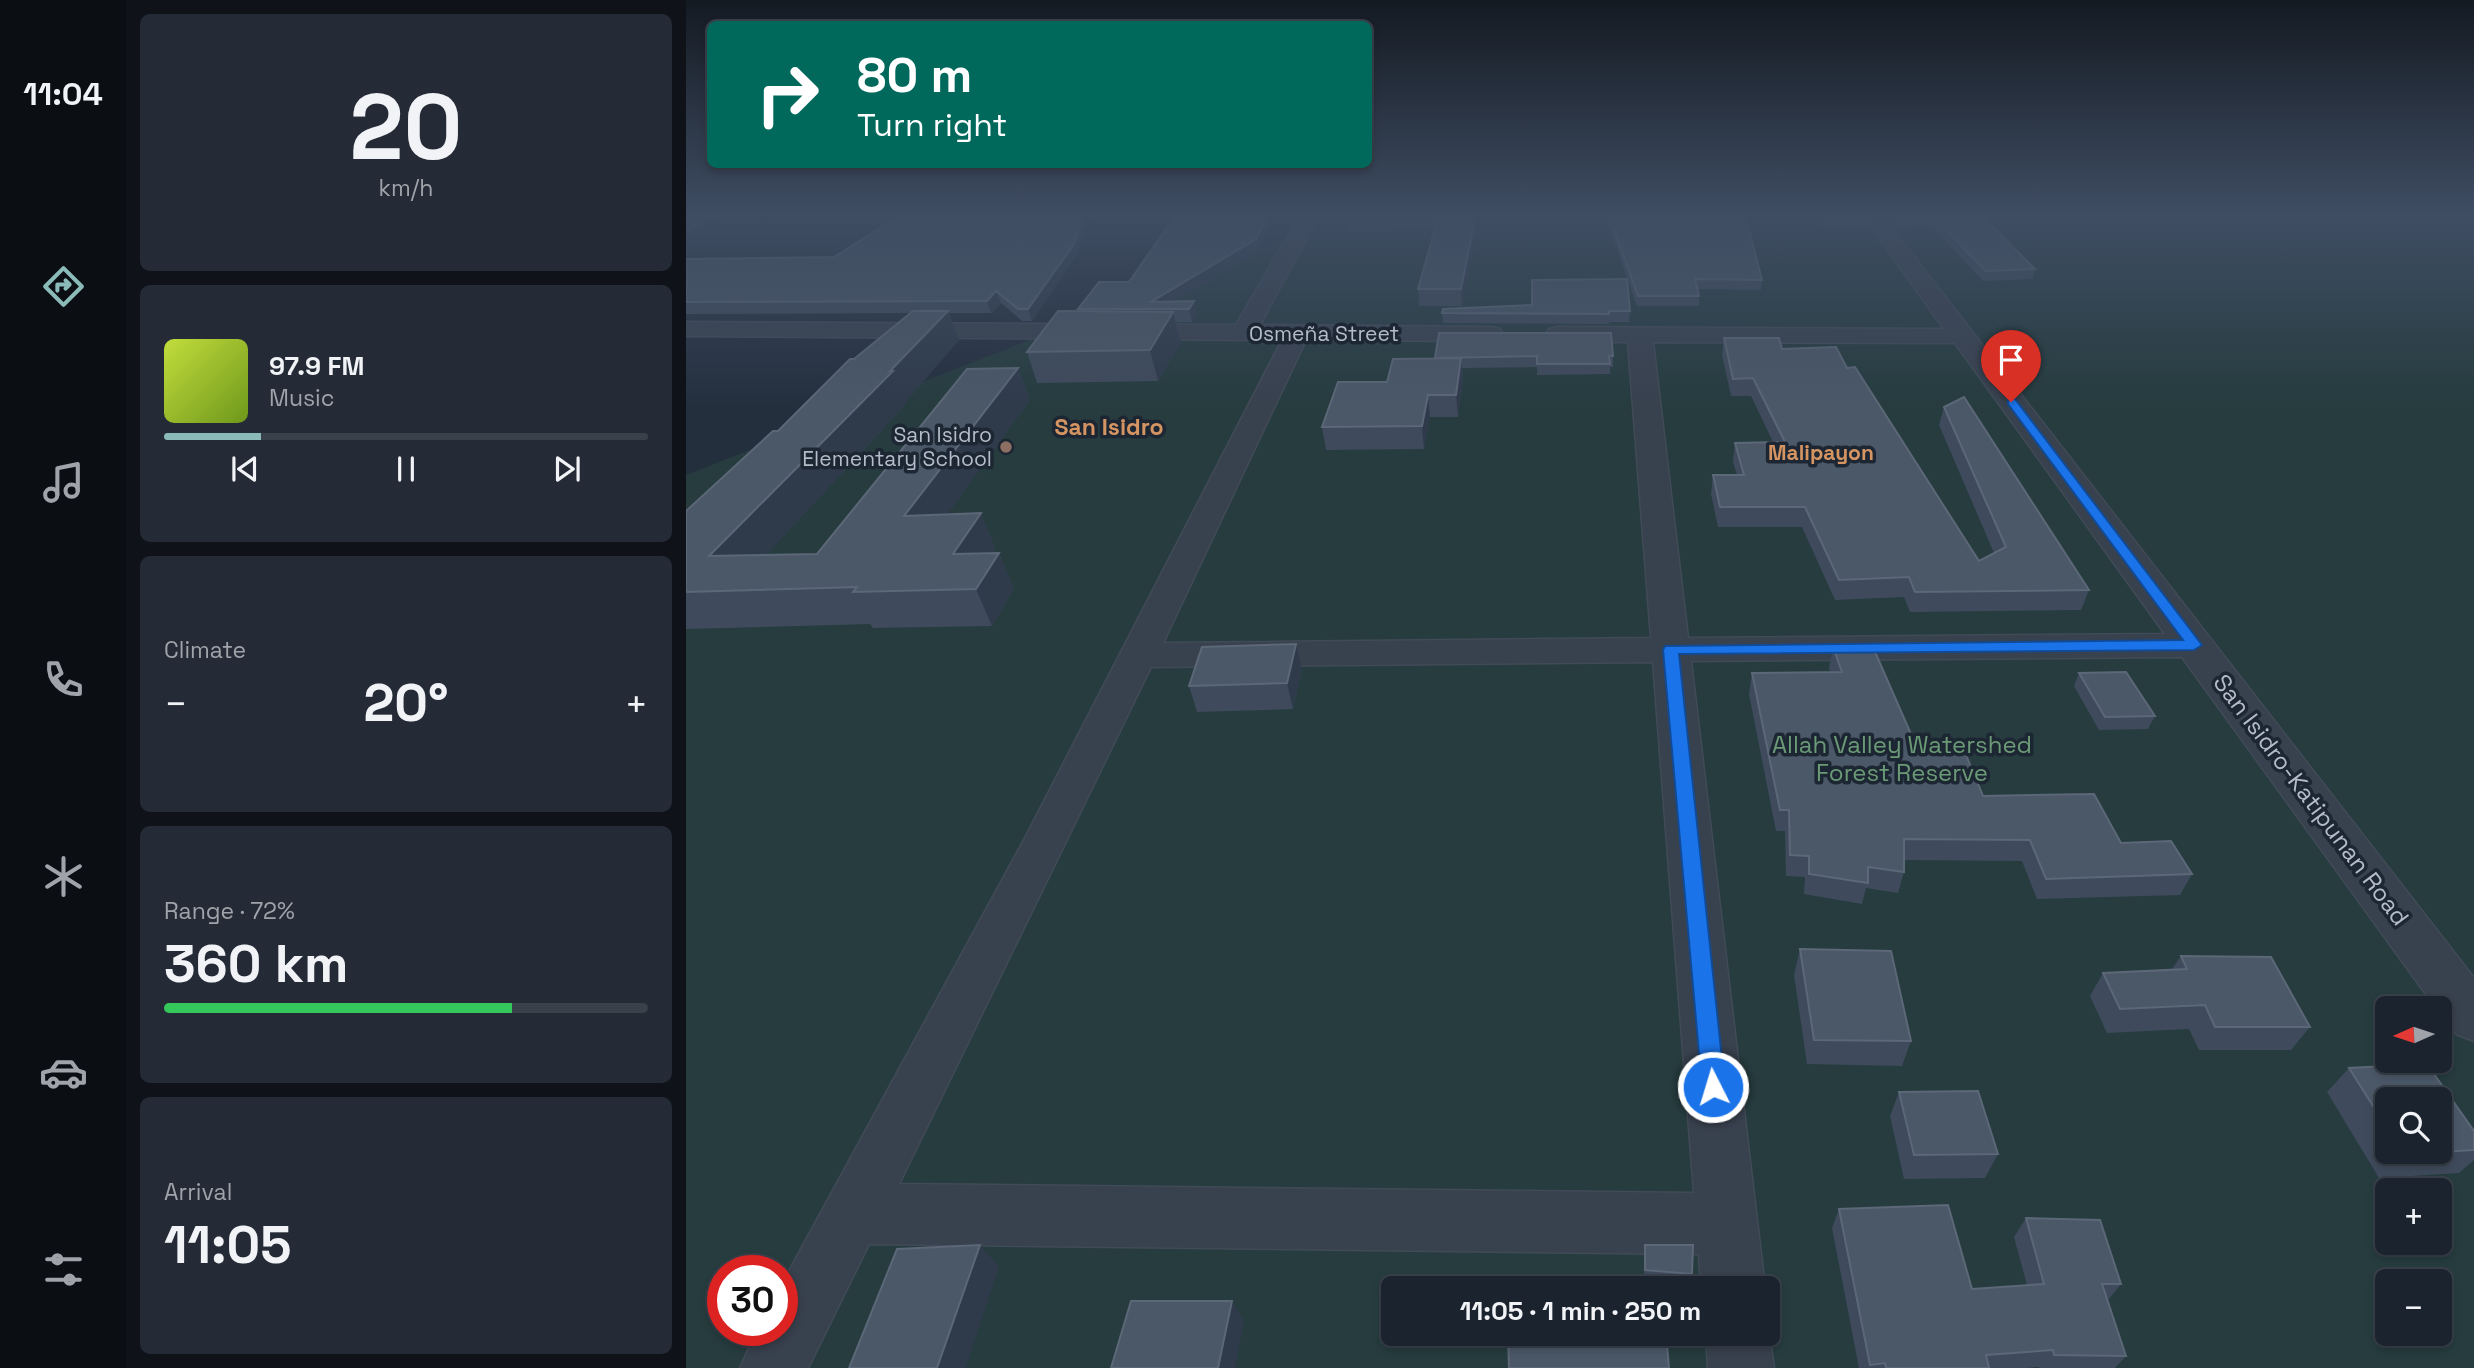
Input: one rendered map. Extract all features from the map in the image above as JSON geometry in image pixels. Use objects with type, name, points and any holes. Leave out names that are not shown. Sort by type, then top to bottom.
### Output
[{"type":"street","points":[[1243,334],[1275,277]]},
{"type":"street","name":"San Isidro-Katipunan Road","points":[[1918,277],[2474,1018]]},
{"type":"street","name":"Osmeña Street","points":[[686,329],[1510,334]]},
{"type":"street","points":[[773,1368],[1138,655],[1297,334]]},
{"type":"street","points":[[1536,334],[1962,336]]},
{"type":"street","points":[[1640,335],[1732,1276]]},
{"type":"street","points":[[1138,655],[2194,645]]},
{"type":"street","points":[[854,1214],[1727,1224]]},
{"type":"street","points":[[1739,1346],[1741,1368]]},
{"type":"green space","name":"Allah Valley Watershed Forest Reserve","points":[[1190,277],[2474,277],[2474,1368],[686,1368],[686,475]]},
{"type":"building","points":[[686,277],[1051,277],[1028,309],[1018,309],[996,291],[987,301],[686,302]]},
{"type":"building","points":[[1133,277],[1193,277],[1151,302],[1194,301],[1189,309],[1078,309],[1099,282],[1129,282]]},
{"type":"building","points":[[1421,277],[1463,277],[1461,289],[1418,289]]},
{"type":"building","points":[[1631,277],[1761,277],[1762,280],[1695,279],[1699,296],[1638,296]]},
{"type":"building","points":[[1627,279],[1630,311],[1609,311],[1609,314],[1442,313],[1443,309],[1532,305],[1532,280]]},
{"type":"building","points":[[913,311],[948,311],[890,371],[893,371],[709,556],[817,554],[967,369],[1018,368],[904,516],[981,513],[953,554],[999,553],[976,589],[853,592],[857,587],[686,592],[686,511],[773,431],[778,431],[850,359],[854,359]]},
{"type":"building","points":[[1058,311],[1173,312],[1150,350],[1027,352]]},
{"type":"building","points":[[1439,333],[1611,333],[1613,356],[1609,356],[1610,364],[1537,364],[1537,356],[1435,358]]},
{"type":"building","points":[[1724,338],[1779,338],[1782,349],[1836,347],[1847,368],[1855,367],[1979,561],[2006,547],[1944,407],[1964,397],[2089,590],[1915,592],[1909,577],[1839,580],[1805,507],[1720,507],[1713,475],[1744,475],[1735,443],[1785,442],[1753,378],[1733,379]]},
{"type":"building","points":[[1461,358],[1456,395],[1428,395],[1422,426],[1322,427],[1338,382],[1387,382],[1393,359]]},
{"type":"building","points":[[1296,644],[1287,683],[1189,686],[1202,647]]},
{"type":"building","points":[[1872,645],[1918,750],[1964,750],[1983,796],[2094,794],[2121,843],[2171,841],[2192,874],[2046,879],[2030,840],[1904,839],[1904,872],[1868,867],[1868,883],[1809,874],[1809,856],[1790,855],[1789,810],[1780,810],[1752,673],[1842,672],[1833,647]]},
{"type":"building","points":[[2126,672],[2155,716],[2105,717],[2079,673]]},
{"type":"building","points":[[1800,949],[1891,951],[1911,1041],[1814,1040]]},
{"type":"building","points":[[2181,956],[2271,957],[2310,1027],[2215,1027],[2205,1005],[2120,1009],[2103,973],[2187,969]]},
{"type":"building","points":[[2375,1067],[2375,1073],[2433,1073],[2443,1087],[2375,1087],[2375,1109],[2349,1068]]},
{"type":"building","points":[[1978,1091],[1998,1154],[1914,1155],[1899,1092]]},
{"type":"building","points":[[2452,1100],[2474,1131],[2474,1150],[2452,1151]]},
{"type":"building","points":[[1948,1205],[1972,1289],[2044,1284],[2026,1218],[2100,1220],[2121,1284],[2102,1284],[2126,1356],[2054,1355],[2053,1350],[1986,1355],[1989,1368],[1886,1368],[1885,1363],[1870,1365],[1839,1209]]},
{"type":"building","points":[[980,1245],[937,1368],[849,1368],[897,1249]]},
{"type":"building","points":[[1645,1245],[1693,1245],[1692,1274],[1645,1270]]},
{"type":"building","points":[[1131,1301],[1232,1301],[1218,1368],[1111,1368]]},
{"type":"building","points":[[1508,1346],[1667,1346],[1669,1368],[1509,1368]]},
{"type":"place","name":"San Isidro Elementary School","points":[[1006,447]]},
{"type":"district","name":"San Isidro","points":[[1109,427]]},
{"type":"district","name":"Malipayon","points":[[1821,453]]},
{"type":"route","points":[[1713,1087],[1670,650],[2194,645],[2011,402]]}]
